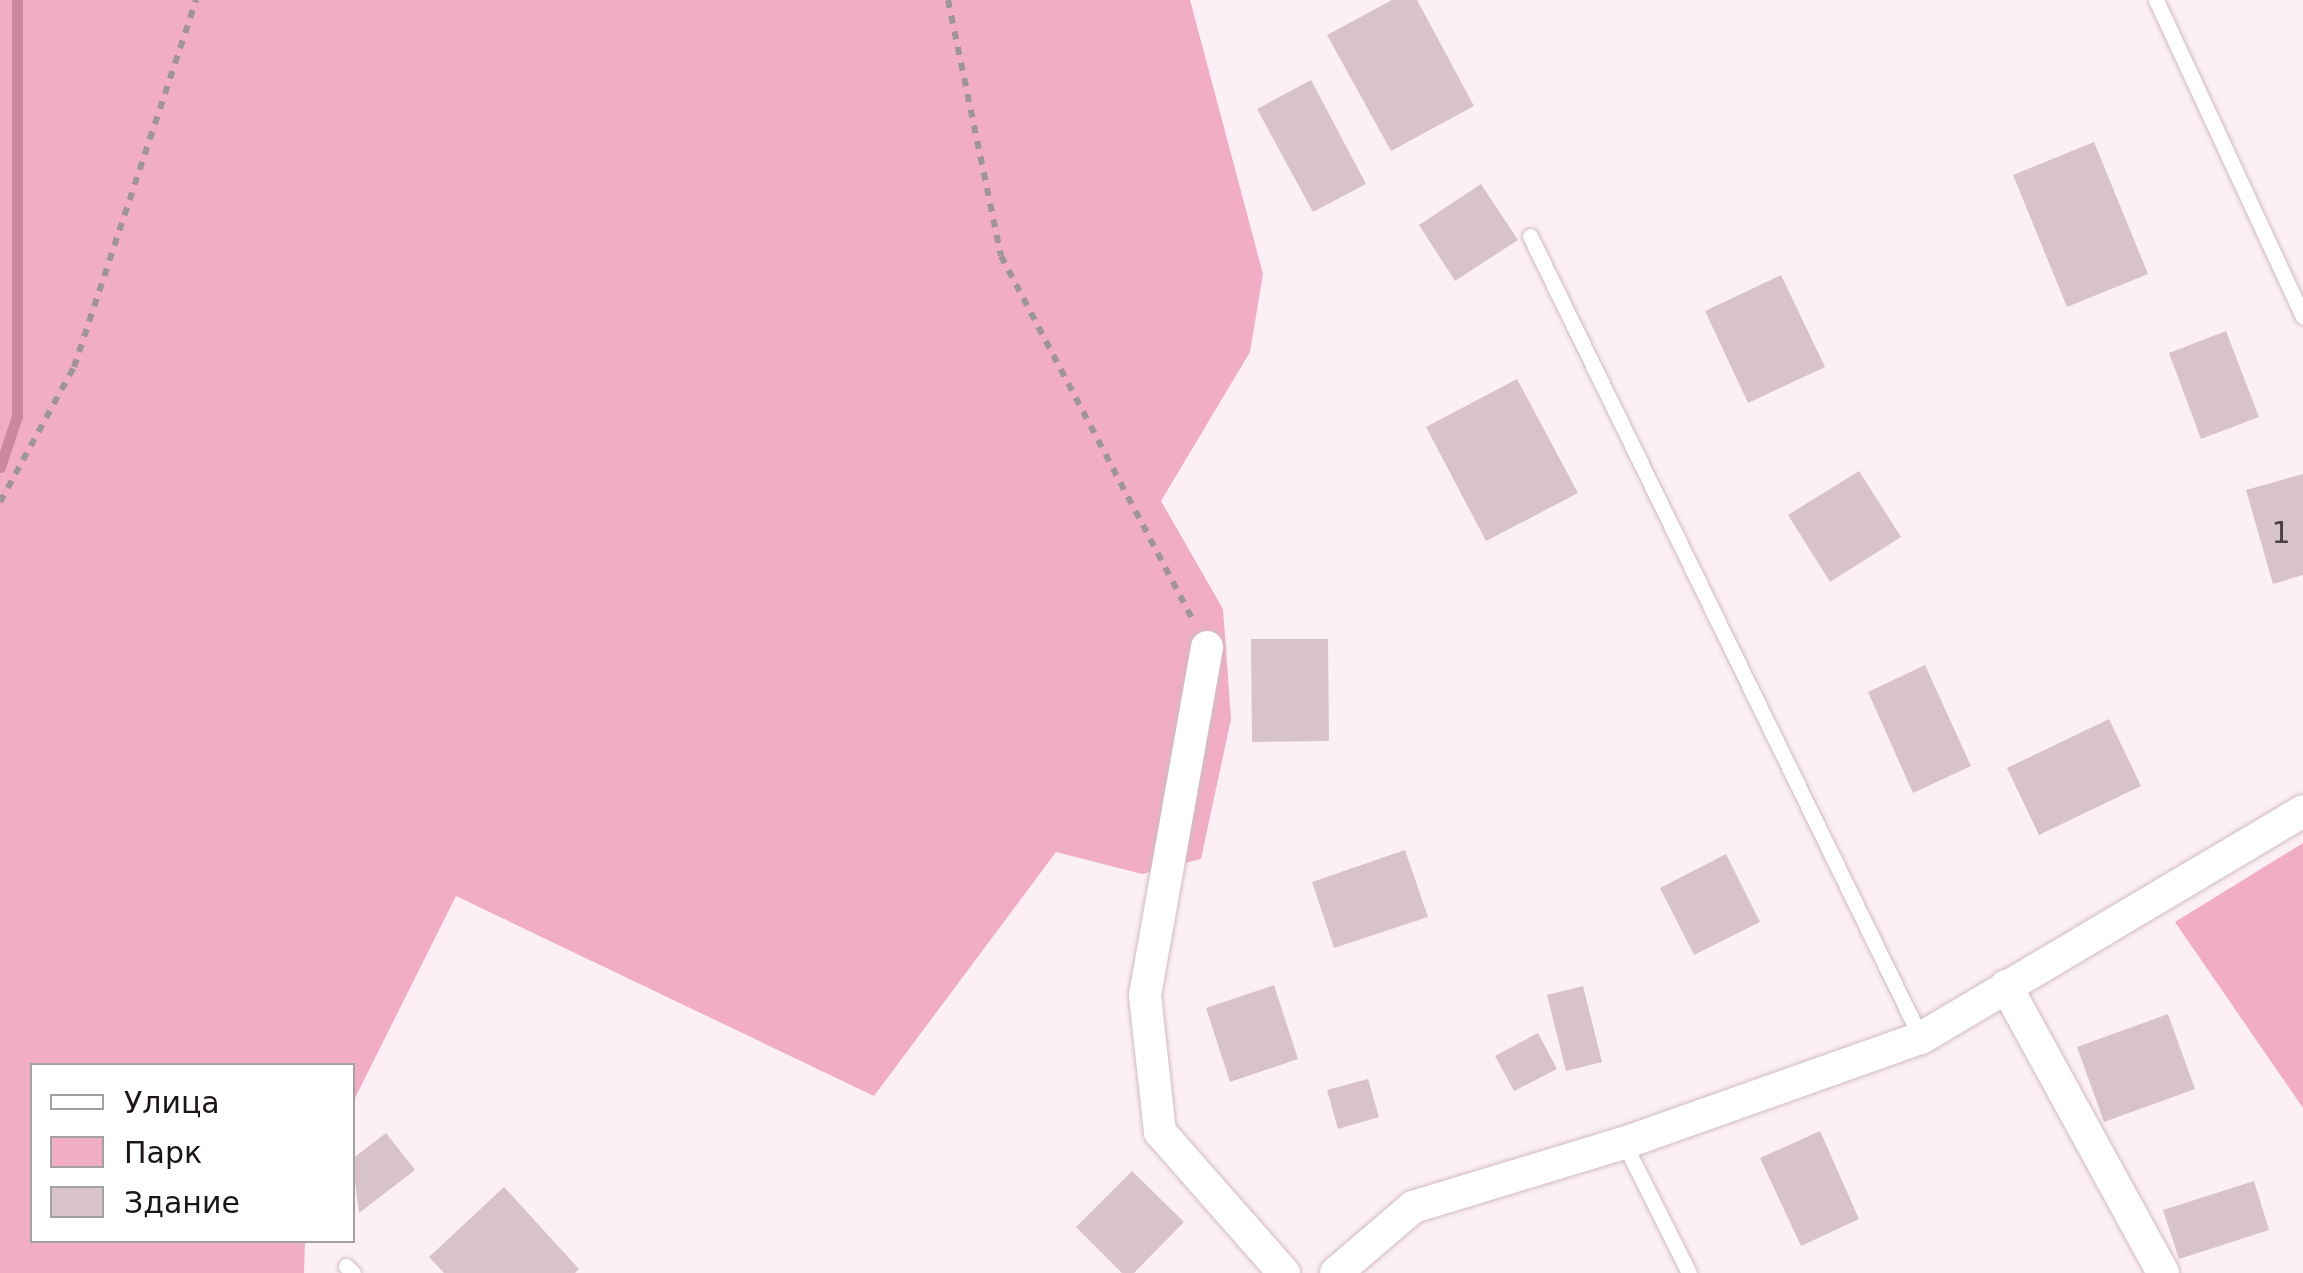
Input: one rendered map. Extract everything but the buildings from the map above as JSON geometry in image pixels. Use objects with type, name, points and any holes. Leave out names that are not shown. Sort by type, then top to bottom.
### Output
[{"type":"street","points":[[1207,647],[1145,996],[1160,1132],[1284,1273]]},
{"type":"street","points":[[1336,1273],[1413,1207],[1624,1143],[1921,1038],[2299,820]]},
{"type":"street","points":[[2006,986],[2163,1273]]},
{"type":"lane","points":[[2156,0],[2303,317]]},
{"type":"lane","points":[[1530,236],[1921,1038]]},
{"type":"lane","points":[[1624,1143],[1689,1273]]},
{"type":"path","points":[[0,502],[74,367],[196,0]]},
{"type":"path","points":[[948,0],[1001,256],[1207,647]]},
{"type":"green space","points":[[0,0],[1190,0],[1263,274],[1250,352],[1161,501],[1223,609],[1231,719],[1201,859],[1142,874],[1056,852],[874,1096],[456,896],[355,1098],[355,1063],[30,1063],[30,1243],[305,1243],[304,1273],[0,1273]]},
{"type":"green space","points":[[2303,843],[2303,1108],[2175,922]]},
{"type":"waterway","points":[[0,467],[17,416],[17,0]]}]
